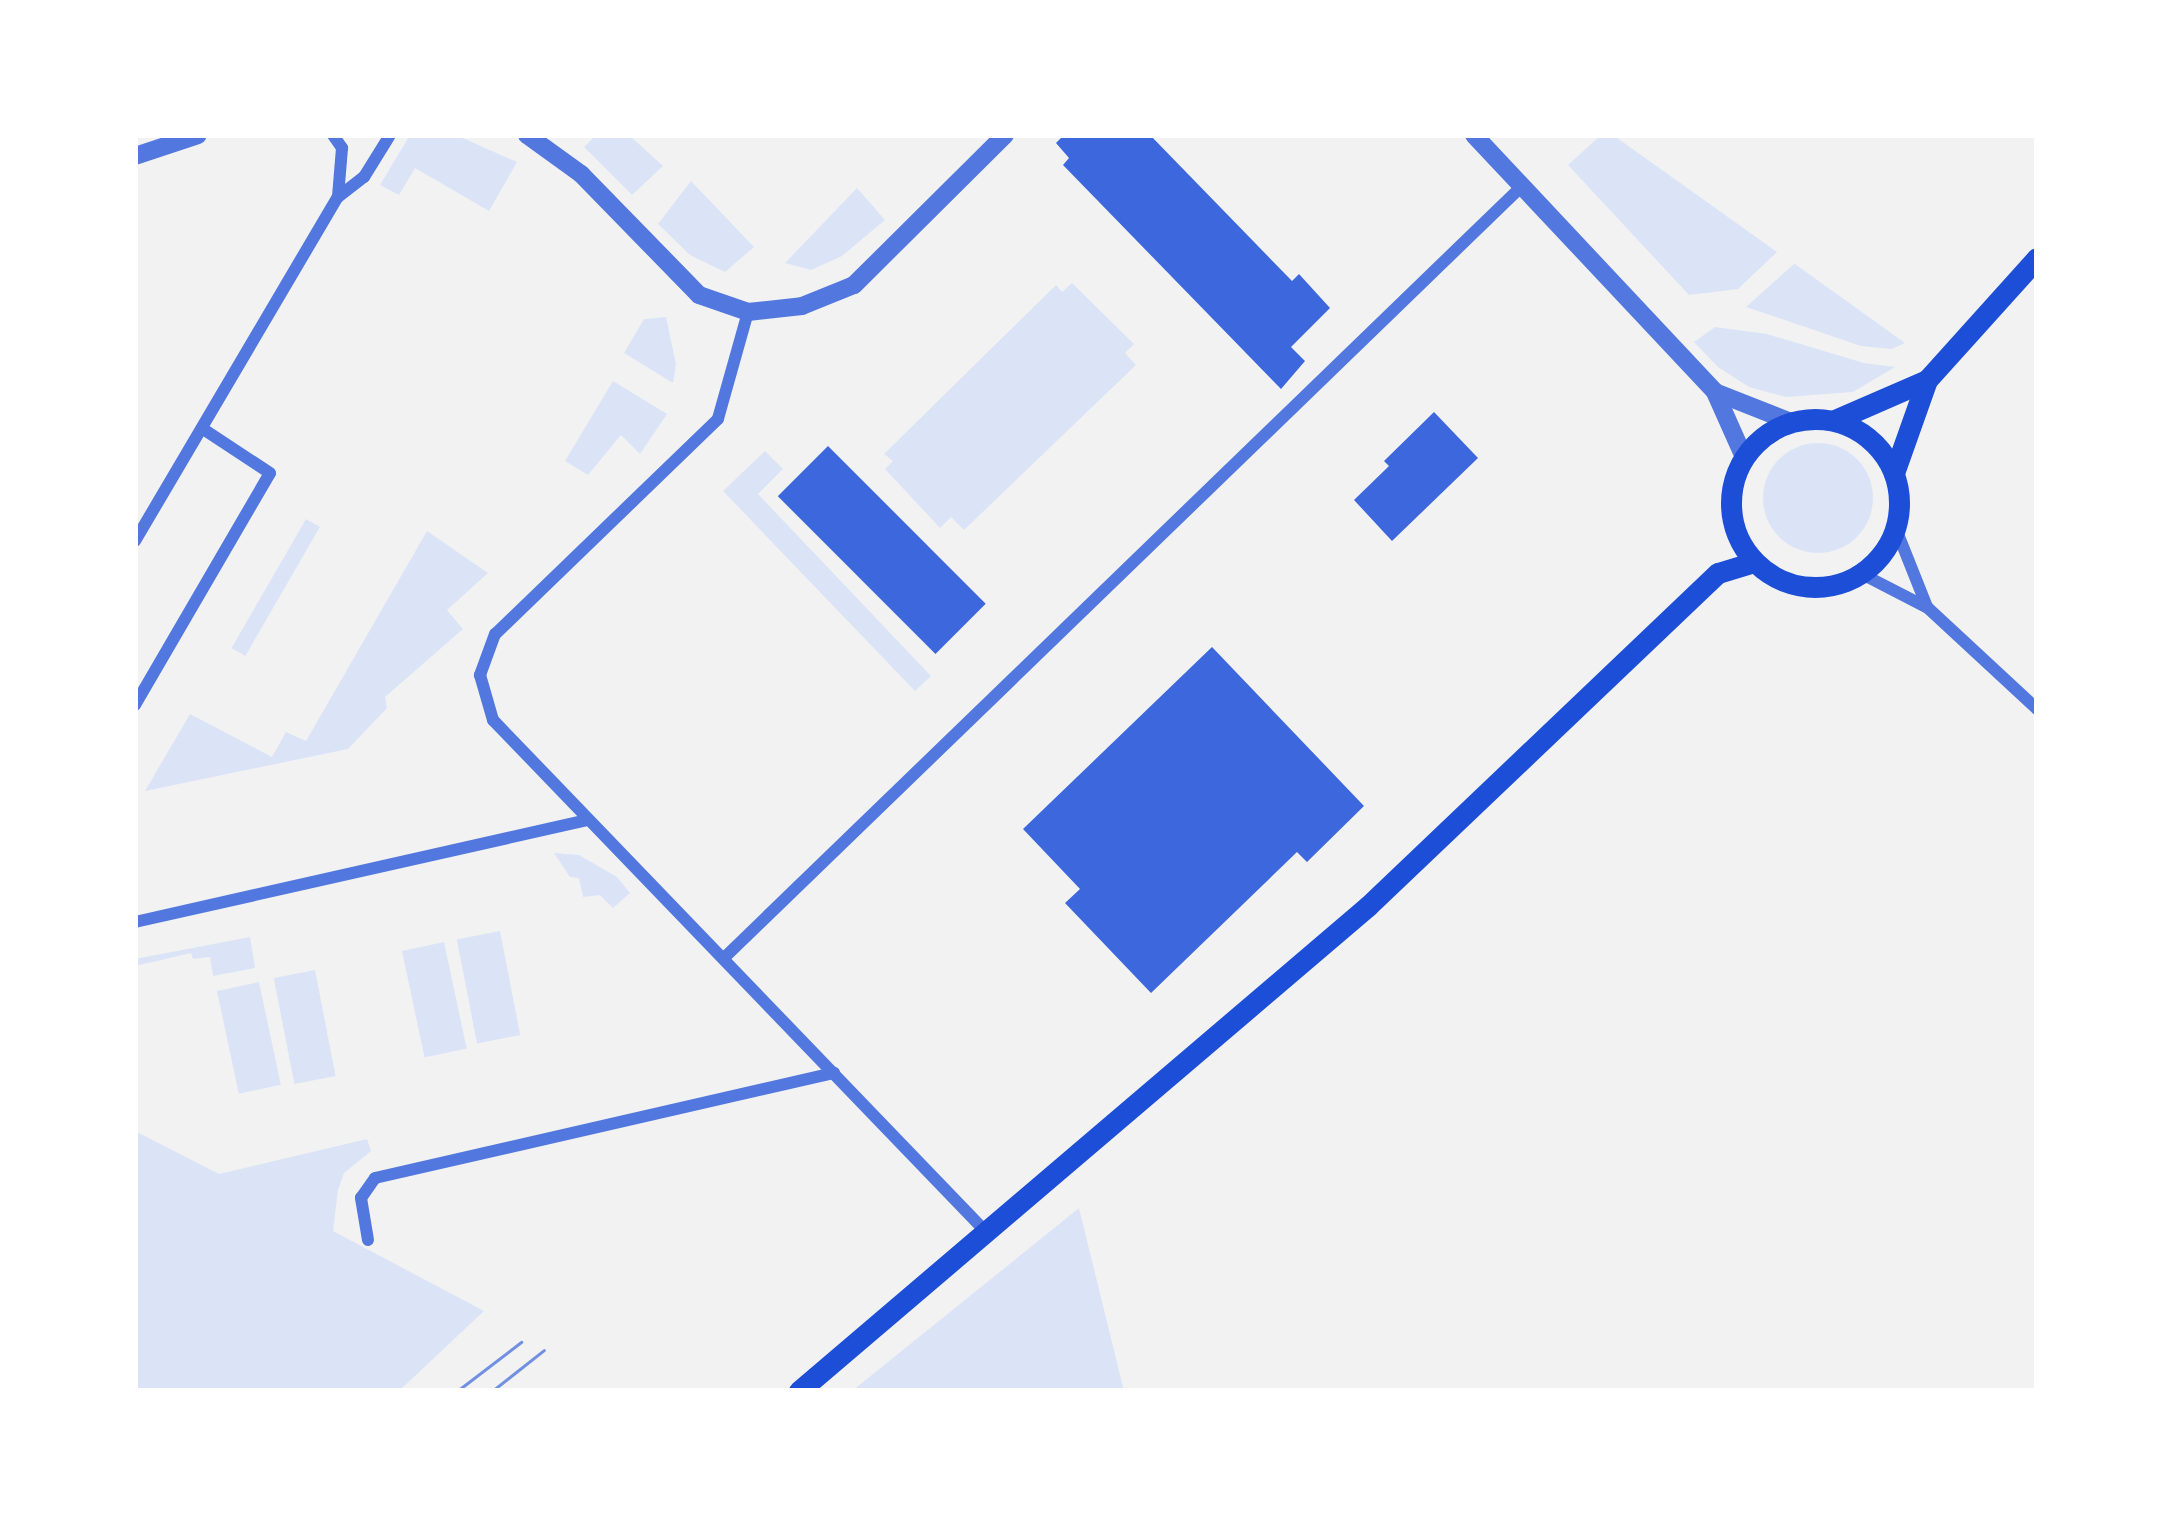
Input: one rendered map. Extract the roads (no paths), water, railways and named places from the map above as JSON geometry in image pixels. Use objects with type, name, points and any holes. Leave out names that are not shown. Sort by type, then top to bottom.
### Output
[{"type":"main road","points":[[1894,473],[1927,380],[2037,258]]},
{"type":"main road","points":[[1835,420],[1860,431],[1881,449],[1894,473],[1900,501],[1896,529],[1883,555],[1862,574],[1814,588],[1789,584],[1753,562],[1735,530],[1731,492],[1744,457],[1773,429],[1792,422],[1835,420],[1927,380]]},
{"type":"main road","points":[[799,1391],[1368,905],[1718,573],[1735,530]]},
{"type":"main road","points":[[1718,573],[1753,562]]},
{"type":"street","points":[[135,156],[198,135]]},
{"type":"street","points":[[135,542],[338,197],[346,141],[333,135]]},
{"type":"street","points":[[338,197],[364,177],[390,135]]},
{"type":"street","points":[[527,135],[581,174],[699,295],[748,312],[802,305],[854,285],[1005,135]]},
{"type":"street","points":[[1474,135],[1714,392],[1744,457]]},
{"type":"street","points":[[724,956],[1523,185]]},
{"type":"street","points":[[748,312],[718,418],[494,634],[480,675],[493,720],[988,1234]]},
{"type":"street","points":[[1714,392],[1792,422]]},
{"type":"street","points":[[135,705],[270,473],[203,429]]},
{"type":"street","points":[[1896,529],[1928,608]]},
{"type":"street","points":[[1862,574],[1928,608],[2037,709]]},
{"type":"street","points":[[135,922],[586,820]]},
{"type":"street","points":[[368,1240],[361,1198],[375,1178],[834,1073]]},
{"type":"tram line","points":[[457,1391],[521,1342]]},
{"type":"tram line","points":[[492,1391],[544,1350]]}]
